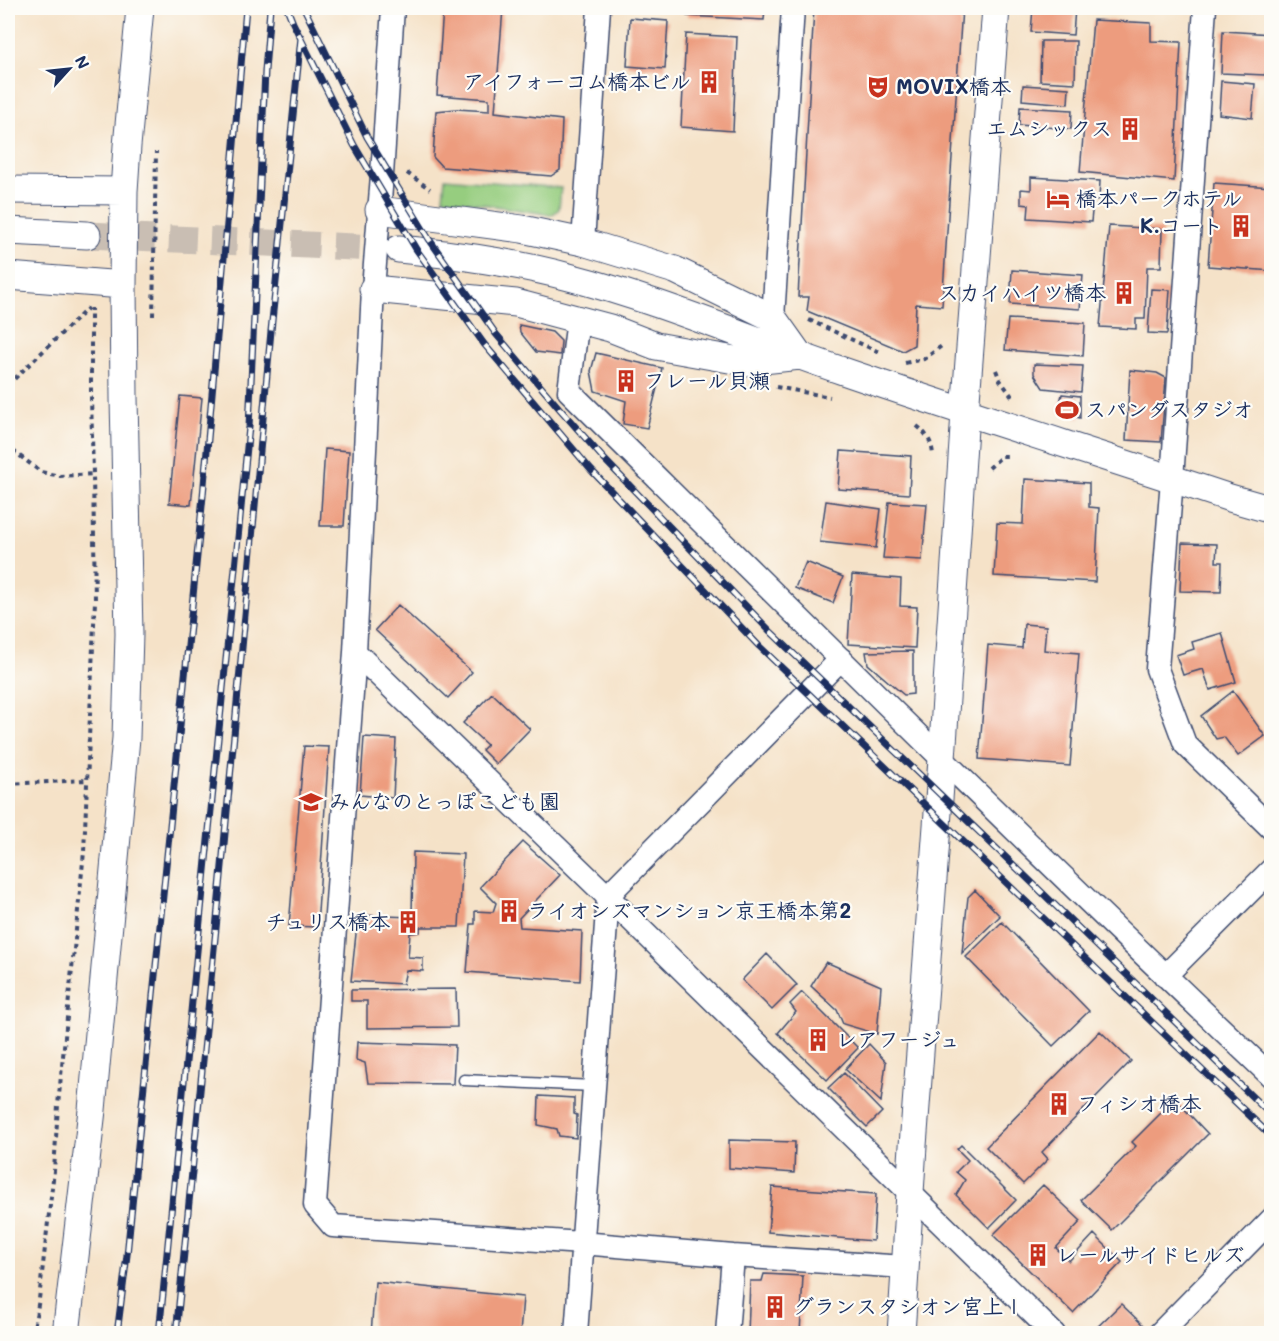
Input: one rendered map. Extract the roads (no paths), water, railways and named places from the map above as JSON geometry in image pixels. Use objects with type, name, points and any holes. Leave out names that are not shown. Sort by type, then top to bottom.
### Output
[{"type":"street","points":[[66,1334],[92,1110],[126,738],[129,622],[123,285],[124,191],[140,8]]},
{"type":"street","points":[[393,8],[373,289],[355,652],[315,1205],[333,1226],[906,1267]]},
{"type":"street","points":[[583,242],[599,8]]},
{"type":"street","points":[[793,8],[774,311],[800,356]]},
{"type":"street","points":[[901,1334],[965,413],[996,8]]},
{"type":"street","points":[[1205,8],[1157,669],[1185,744],[1272,829]]},
{"type":"street","points":[[8,190],[124,191]]},
{"type":"street","points":[[379,210],[522,229],[583,242],[675,270],[774,311]]},
{"type":"street","points":[[8,231],[87,235]]},
{"type":"street","points":[[399,249],[464,255],[513,263],[570,277],[669,308],[965,413],[1272,510]]},
{"type":"street","points":[[8,276],[123,285]]},
{"type":"street","points":[[373,289],[516,303],[610,328],[656,346],[746,362],[800,356]]},
{"type":"street","points":[[578,319],[569,391],[942,759],[1272,1077]]},
{"type":"street","points":[[355,652],[1054,1334]]},
{"type":"street","points":[[576,1334],[608,897],[841,659]]},
{"type":"street","points":[[1165,976],[1272,869]]},
{"type":"street","points":[[1159,1334],[1272,1219]]},
{"type":"street","points":[[728,1334],[733,1256]]},
{"type":"lane","points":[[464,1080],[594,1086]]},
{"type":"tunnel","points":[[87,235],[399,249]]},
{"type":"railway","points":[[117,1334],[127,1255],[203,496],[246,8]]},
{"type":"railway","points":[[159,1334],[249,427],[265,71],[270,8]]},
{"type":"railway","points":[[287,8],[354,145],[416,249],[484,344],[591,470],[759,646],[1272,1137]]},
{"type":"railway","points":[[304,8],[367,137],[429,239],[496,334],[559,408],[603,458],[770,631],[1272,1116]]},
{"type":"railway","points":[[176,1334],[301,37]]},
{"type":"place","name":"アイフォーコム橋本ビル","points":[[709,82]]},
{"type":"place","name":"MOVIX橋本","points":[[878,87]]},
{"type":"place","name":"エムシックス","points":[[1130,129]]},
{"type":"place","name":"橋本パークホテル","points":[[1058,199]]},
{"type":"place","name":"K.コート","points":[[1241,226]]},
{"type":"place","name":"スカイハイツ橋本","points":[[1124,293]]},
{"type":"place","name":"フレール貝瀬","points":[[626,381]]},
{"type":"place","name":"スパンダスタジオ","points":[[1067,410]]},
{"type":"place","name":"みんなのとっぽこども園","points":[[311,802]]},
{"type":"place","name":"ライオンズマンション京王橋本第2","points":[[509,911]]},
{"type":"place","name":"チュリス橋本","points":[[408,922]]},
{"type":"place","name":"レアフージュ","points":[[818,1040]]},
{"type":"place","name":"フィシオ橋本","points":[[1059,1104]]},
{"type":"place","name":"レールサイドヒルズ","points":[[1038,1255]]},
{"type":"place","name":"グランスタシオン宮上Ⅰ","points":[[775,1307]]}]
